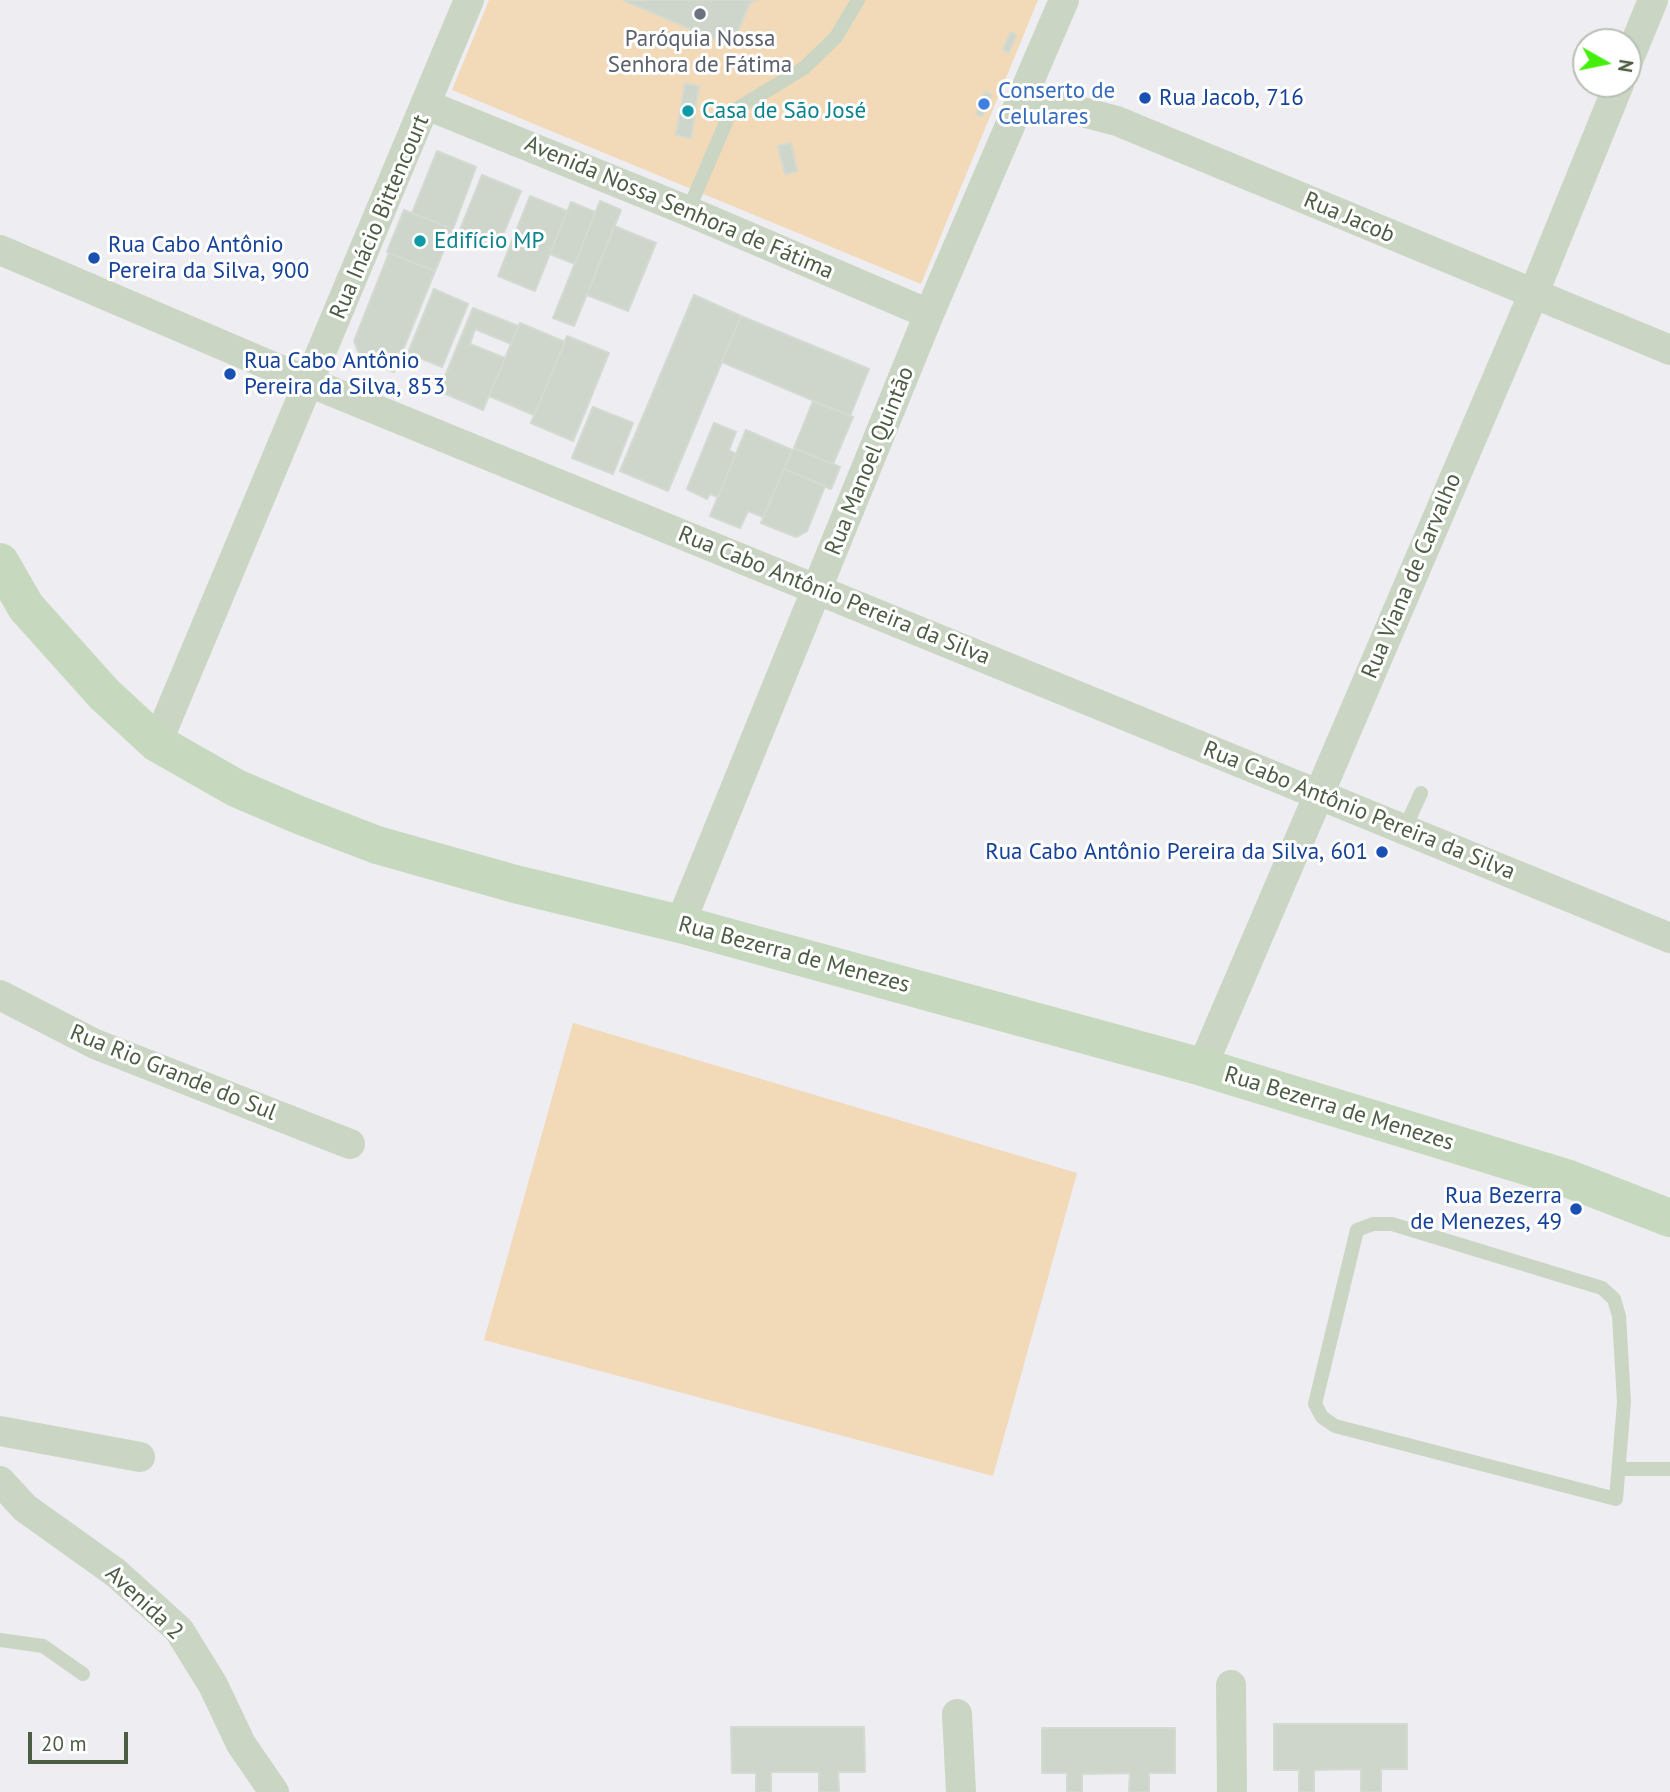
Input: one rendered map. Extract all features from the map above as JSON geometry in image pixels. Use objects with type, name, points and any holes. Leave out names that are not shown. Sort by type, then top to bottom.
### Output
[{"type":"street","name":"Rua Inácio Bittencourt","points":[[158,744],[469,0]]},
{"type":"street","name":"Rua Manoel Quintão","points":[[680,924],[929,314],[1064,0]]},
{"type":"street","points":[[1642,28],[1653,0]]},
{"type":"street","name":"Rua Jacob","points":[[1024,97],[1117,121],[1670,350]]},
{"type":"street","name":"Rua Viana de Carvalho","points":[[1202,1067],[1533,295],[1613,98]]},
{"type":"street","name":"Avenida Nossa Senhora de Fátima","points":[[427,105],[688,211],[929,314]]},
{"type":"street","name":"Rua Cabo Antônio Pereira da Silva","points":[[0,250],[310,383],[1670,938]]},
{"type":"street","name":"Rua Bezerra de Menezes","points":[[0,562],[13,608],[158,744],[236,788],[377,845],[515,884],[680,924],[1202,1067],[1569,1179],[1670,1218]]},
{"type":"street","name":"Rua Rio Grande do Sul","points":[[0,995],[95,1044],[350,1144]]},
{"type":"street","points":[[0,1431],[140,1457]]},
{"type":"street","name":"Avenida 2","points":[[0,1480],[25,1508],[116,1573],[178,1629],[213,1685],[241,1744],[274,1792]]},
{"type":"street","points":[[1231,1685],[1232,1792]]},
{"type":"street","points":[[957,1714],[961,1792]]},
{"type":"lane","points":[[688,211],[730,113],[804,68],[836,37],[858,0]]},
{"type":"lane","points":[[1405,830],[1422,793]]},
{"type":"lane","points":[[1373,1224],[1392,1224],[1602,1288],[1614,1300],[1619,1316],[1624,1402],[1619,1469],[1616,1499],[1335,1426],[1322,1417],[1315,1404],[1357,1230],[1373,1224]]},
{"type":"lane","points":[[1619,1469],[1670,1469]]},
{"type":"lane","points":[[0,1640],[43,1646],[83,1674]]},
{"type":"shaded area","points":[[489,0],[1038,0],[921,284],[452,90]]},
{"type":"shaded area","points":[[573,1023],[1077,1173],[993,1476],[484,1340]]},
{"type":"building","name":"Paróquia Nossa Senhora de Fátima","points":[[623,0],[757,0],[750,3],[731,46]]},
{"type":"building","name":"Conserto de Celulares","points":[[1011,32],[1016,35],[1009,52],[1003,50]]},
{"type":"building","name":"Casa de São José","points":[[685,84],[699,86],[691,138],[676,135]]},
{"type":"building","name":"Conserto de Celulares","points":[[985,92],[991,95],[982,116],[976,114]]},
{"type":"building","points":[[791,143],[797,171],[785,174],[778,146]]},
{"type":"building","points":[[437,151],[476,167],[453,229],[412,213]]},
{"type":"building","points":[[482,175],[521,191],[498,247],[459,232]]},
{"type":"building","points":[[530,196],[567,211],[535,291],[498,276]]},
{"type":"building","points":[[600,201],[621,210],[574,326],[553,318]]},
{"type":"building","points":[[571,202],[595,212],[575,264],[550,254]]},
{"type":"building","name":"Edifício MP","points":[[404,210],[453,229],[435,271],[387,252]]},
{"type":"building","points":[[614,226],[656,243],[628,311],[587,295]]},
{"type":"building","points":[[389,253],[435,271],[394,372],[361,360],[354,341]]},
{"type":"building","points":[[434,289],[468,304],[442,367],[408,353]]},
{"type":"building","points":[[694,295],[741,316],[668,491],[620,471]]},
{"type":"building","points":[[473,308],[518,326],[511,344],[475,329],[470,344],[505,358],[483,410],[439,391]]},
{"type":"building","points":[[741,316],[869,369],[850,416],[722,362]]},
{"type":"building","points":[[520,323],[565,342],[534,415],[489,396]]},
{"type":"building","points":[[567,336],[609,353],[573,441],[531,423]]},
{"type":"building","points":[[813,401],[853,417],[833,464],[794,448]]},
{"type":"building","points":[[593,407],[633,423],[613,474],[572,458]]},
{"type":"building","points":[[714,423],[736,432],[729,450],[736,454],[718,497],[710,494],[707,499],[687,489]]},
{"type":"building","points":[[746,430],[792,450],[763,517],[748,511],[740,528],[710,516]]},
{"type":"building","points":[[794,448],[840,467],[831,489],[784,469]]},
{"type":"building","points":[[784,469],[825,486],[807,531],[796,537],[761,523]]},
{"type":"building","points":[[1274,1724],[1407,1724],[1407,1769],[1381,1769],[1381,1792],[1361,1792],[1361,1769],[1314,1770],[1314,1792],[1299,1792],[1299,1770],[1274,1770]]},
{"type":"building","points":[[731,1727],[864,1727],[865,1772],[838,1772],[839,1792],[819,1792],[819,1772],[771,1772],[771,1792],[756,1792],[756,1773],[732,1773]]},
{"type":"building","points":[[1042,1728],[1175,1728],[1175,1773],[1149,1773],[1149,1792],[1129,1792],[1130,1773],[1082,1774],[1082,1792],[1067,1792],[1067,1773],[1042,1773]]},
{"type":"place","name":"Paróquia Nossa Senhora de Fátima","points":[[700,14]]},
{"type":"place","name":"Rua Jacob, 716","points":[[1145,98]]},
{"type":"place","name":"Conserto de Celulares","points":[[984,104]]},
{"type":"place","name":"Casa de São José","points":[[688,111]]},
{"type":"place","name":"Edifício MP","points":[[420,241]]},
{"type":"place","name":"Rua Cabo Antônio Pereira da Silva, 900","points":[[94,258]]},
{"type":"place","name":"Rua Cabo Antônio Pereira da Silva, 853","points":[[230,374]]},
{"type":"place","name":"Rua Cabo Antônio Pereira da Silva, 601","points":[[1382,852]]},
{"type":"place","name":"Rua Bezerra de Menezes, 49","points":[[1576,1209]]}]
